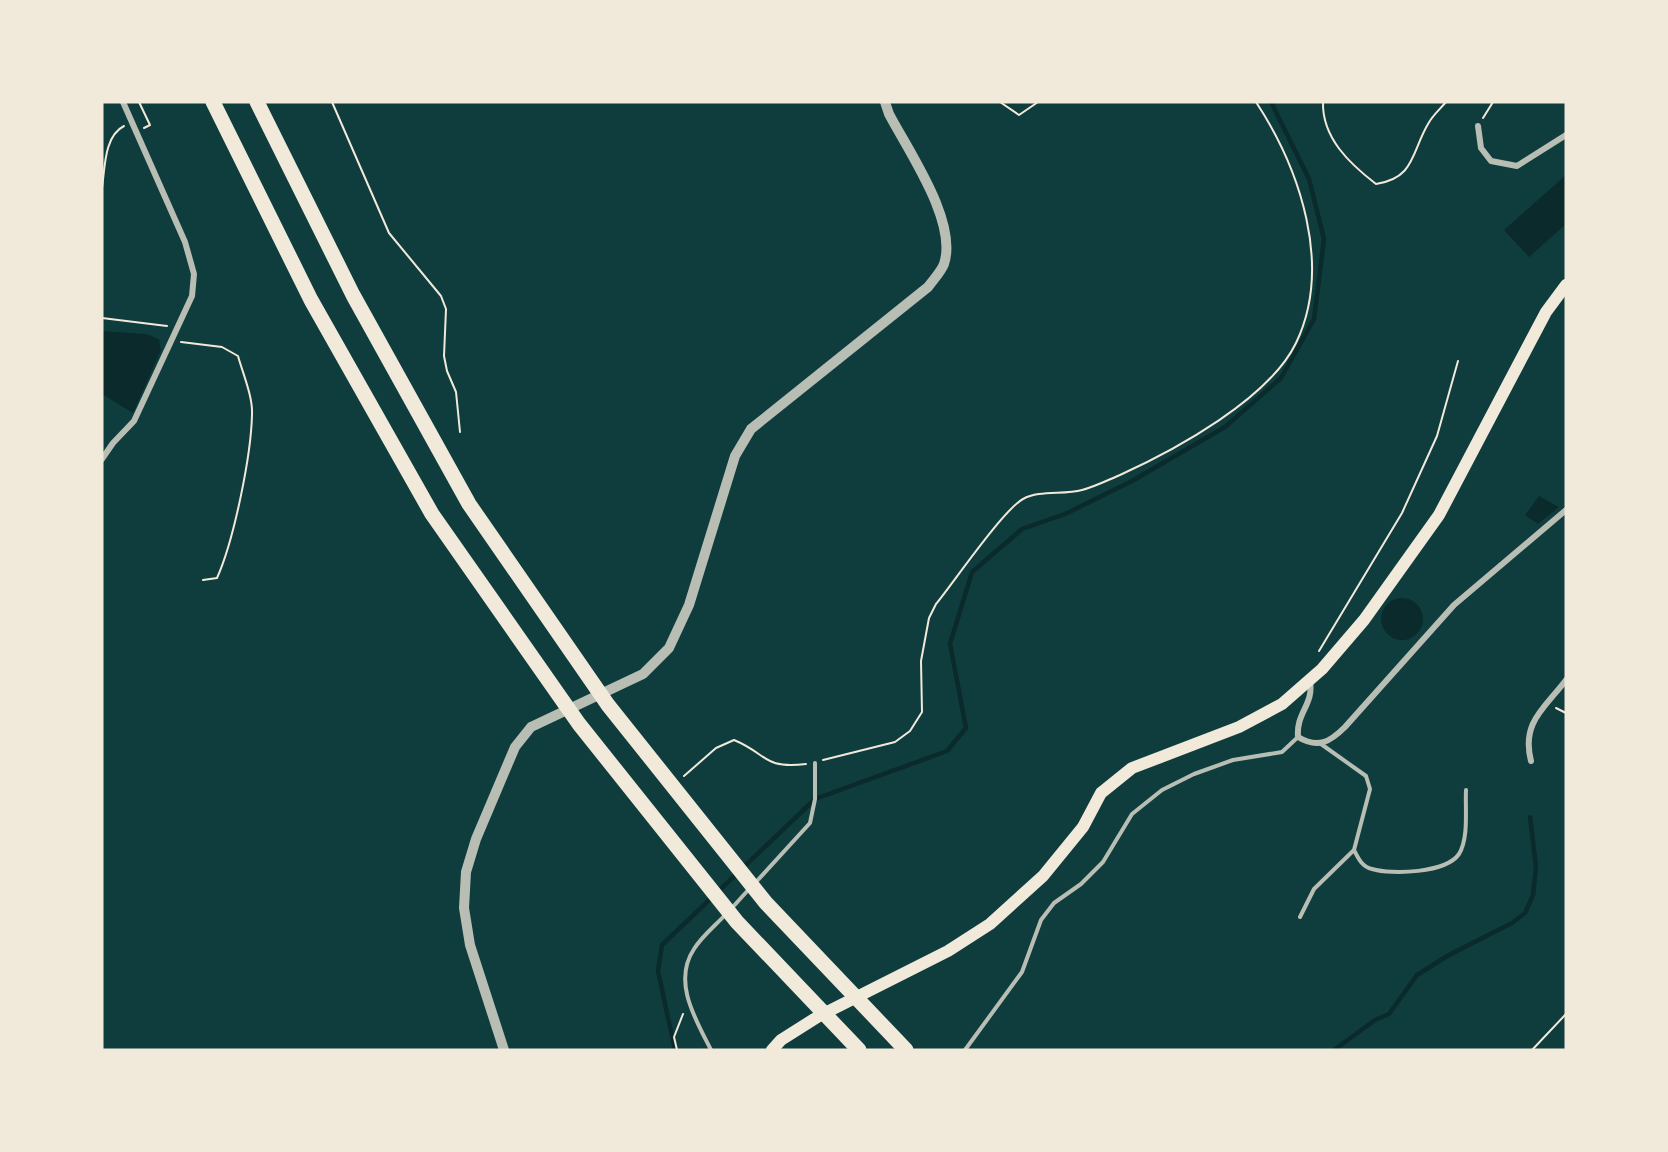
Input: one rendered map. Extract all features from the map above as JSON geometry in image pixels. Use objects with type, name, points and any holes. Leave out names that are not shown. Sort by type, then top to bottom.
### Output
[{"type":"highway","points":[[213,102],[310,300],[432,514],[594,742],[737,922],[859,1050]]},
{"type":"highway","points":[[257,102],[353,295],[469,504],[608,705],[766,903],[906,1050]]},
{"type":"main road","points":[[772,1050],[781,1040],[819,1016],[948,951],[990,924],[1043,876],[1083,827],[1101,793],[1132,768],[1239,727],[1282,704],[1322,669],[1364,620],[1439,515],[1546,312],[1566,285]]},
{"type":"street","points":[[102,459],[134,421],[192,296],[194,274],[185,242],[123,102]]},
{"type":"street","points":[[504,1050],[470,945],[464,908],[466,872],[476,839],[515,747],[531,727],[643,674],[669,648],[689,606],[735,456],[751,429],[928,287],[944,266],[948,244],[943,216],[889,114],[885,102]]},
{"type":"street","points":[[1478,126],[1481,148],[1491,161],[1517,166],[1566,135]]},
{"type":"street","points":[[1309,680],[1312,694],[1309,704],[1300,713],[1297,725],[1298,737],[1309,743],[1321,744],[1338,734],[1454,605],[1566,510]]},
{"type":"street","points":[[1531,761],[1527,746],[1537,712],[1548,705],[1566,680]]},
{"type":"lane","points":[[965,1050],[1022,972],[1041,920],[1054,903],[1081,884],[1103,862],[1132,814],[1162,790],[1194,774],[1233,760],[1282,752],[1298,737]]},
{"type":"lane","points":[[1300,917],[1314,889],[1354,850],[1370,789],[1366,776],[1321,744]]},
{"type":"lane","points":[[711,1050],[688,1002],[686,975],[693,950],[810,823],[815,798],[815,763]]},
{"type":"lane","points":[[1354,850],[1361,863],[1371,869],[1426,871],[1446,866],[1460,853],[1464,832],[1466,790]]},
{"type":"path","points":[[136,132],[150,125],[139,102]]},
{"type":"path","points":[[332,102],[389,233],[441,296],[446,309],[444,357],[456,392],[460,432]]},
{"type":"path","points":[[1000,102],[1019,115],[1038,102]]},
{"type":"path","points":[[681,778],[716,748],[734,740],[746,745],[767,762],[787,766],[815,763],[895,742],[910,731],[922,712],[921,661],[929,618],[936,604],[1009,512],[1024,498],[1082,490],[1122,474],[1222,420],[1273,376],[1296,344],[1307,312],[1311,272],[1308,231],[1296,177],[1272,127],[1256,102]]},
{"type":"path","points":[[1323,102],[1323,115],[1333,140],[1355,168],[1376,184],[1393,182],[1407,171],[1428,123],[1446,102]]},
{"type":"path","points":[[1478,126],[1493,102]]},
{"type":"path","points":[[102,188],[110,138],[115,131],[132,122]]},
{"type":"path","points":[[102,318],[162,324],[177,329]]},
{"type":"path","points":[[172,341],[222,347],[238,356],[252,413],[245,470],[224,561],[217,578],[203,580]]},
{"type":"path","points":[[1316,656],[1402,513],[1437,436],[1458,361]]},
{"type":"path","points":[[1548,705],[1566,713]]},
{"type":"path","points":[[676,1050],[674,1037],[688,1002]]},
{"type":"path","points":[[1532,1050],[1566,1014]]},
{"type":"water","points":[[1566,175],[1566,224],[1529,257],[1504,230]]},
{"type":"water","points":[[102,331],[146,334],[159,339],[161,350],[133,413],[102,394]]},
{"type":"water","points":[[1539,496],[1559,507],[1538,524],[1525,515]]},
{"type":"water","points":[[1402,598],[1417,604],[1423,619],[1417,634],[1402,640],[1387,634],[1381,619],[1387,604]]},
{"type":"waterway","points":[[675,1050],[658,971],[662,945],[815,799],[947,751],[966,728],[950,644],[972,572],[1022,529],[1065,514],[1132,481],[1225,427],[1281,378],[1314,319],[1324,239],[1309,179],[1271,102]]},
{"type":"waterway","points":[[1334,1050],[1375,1020],[1389,1014],[1417,975],[1449,955],[1512,923],[1525,913],[1533,895],[1536,867],[1530,817]]}]
